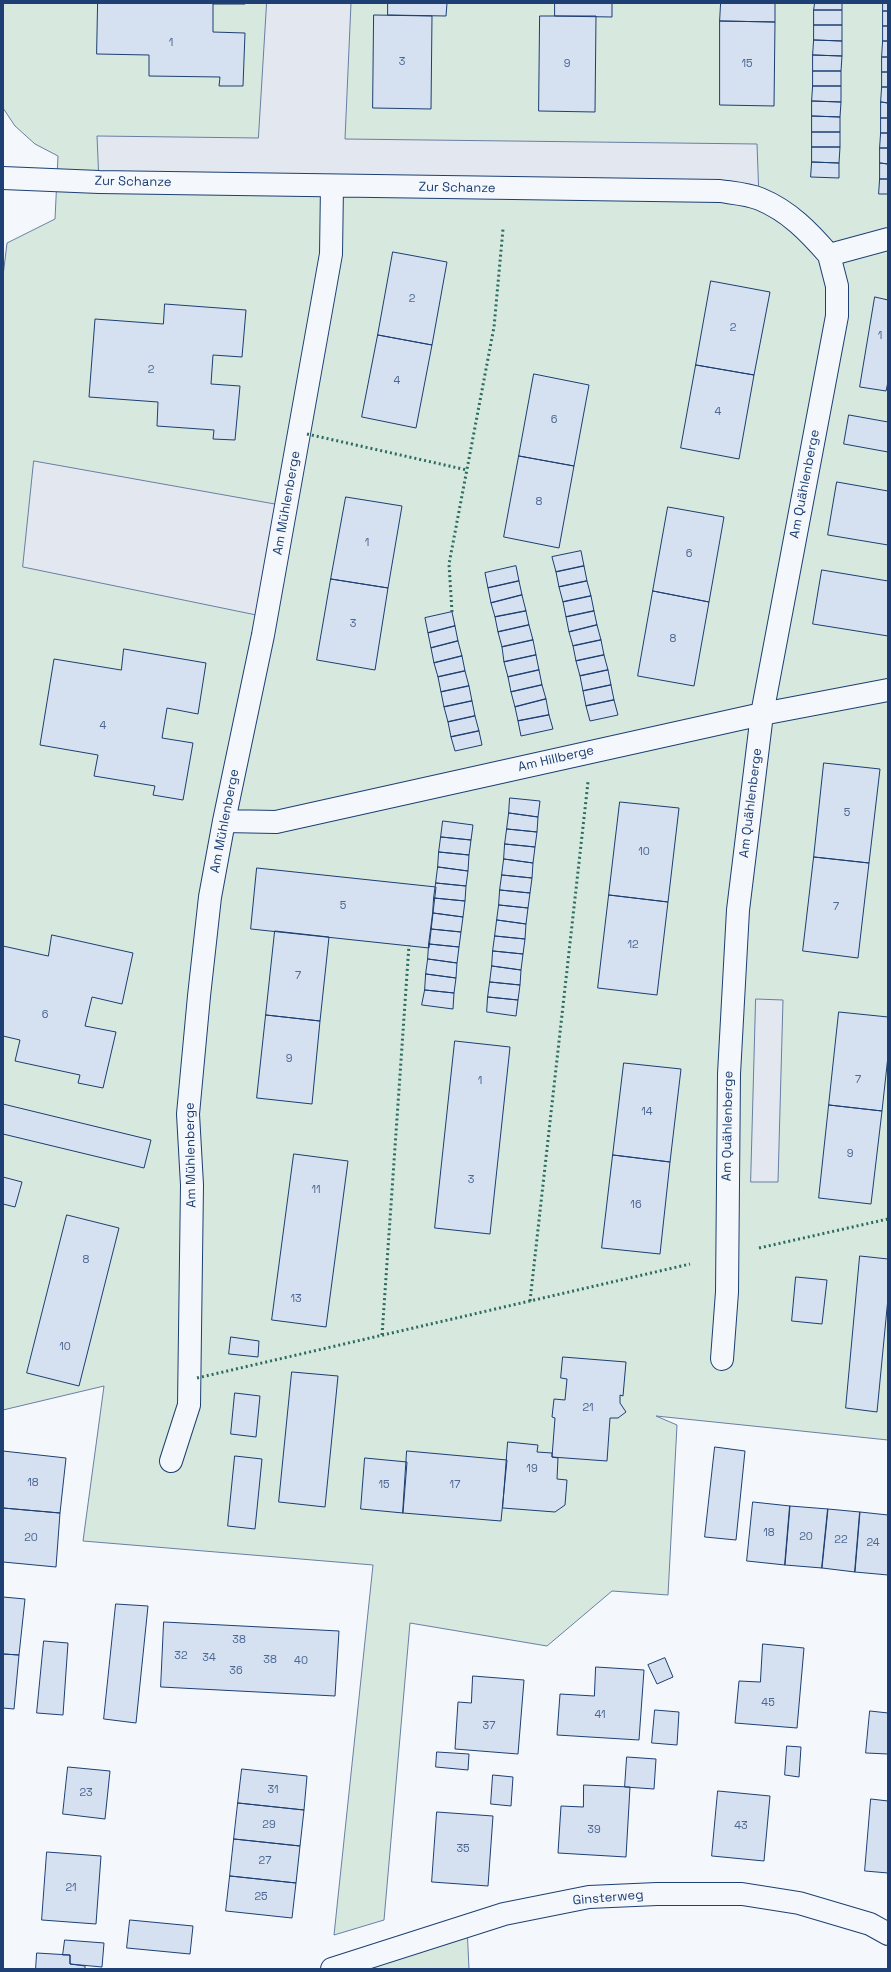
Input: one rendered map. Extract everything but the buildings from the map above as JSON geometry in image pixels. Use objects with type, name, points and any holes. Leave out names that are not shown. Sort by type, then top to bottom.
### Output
[{"type":"street","name":"Zur Schanze","points":[[3,178],[332,186],[720,191],[759,198],[784,212],[808,231],[829,255]]},
{"type":"street","name":"Am Mühlenberge","points":[[171,1461],[189,1405],[192,1185],[188,1114],[210,897],[224,821],[263,635],[332,254],[332,186]]},
{"type":"street","points":[[829,255],[888,239]]},
{"type":"street","name":"Am Quählenberge","points":[[722,1359],[727,1292],[729,1074],[737,917],[762,714],[837,316],[837,286],[829,255]]},
{"type":"street","name":"Am Hillberge","points":[[224,821],[276,822],[762,714],[888,690]]},
{"type":"street","name":"Ginsterweg","points":[[332,1969],[504,1914],[589,1897],[657,1894],[742,1894],[799,1903],[870,1924],[888,1934]]},
{"type":"shaded area","points":[[3,3],[888,3],[888,1440],[656,1416],[677,1425],[668,1595],[612,1591],[547,1646],[410,1623],[384,1920],[334,1935],[373,1565],[83,1541],[104,1386],[3,1410],[3,276],[7,243],[55,219],[58,156],[35,144],[15,126],[3,108]]},
{"type":"shaded area","points":[[267,3],[351,3],[345,139],[757,144],[759,198],[99,182],[97,136],[258,138]]},
{"type":"shaded area","points":[[34,461],[286,506],[266,617],[23,567]]},
{"type":"shaded area","points":[[756,999],[783,1000],[778,1182],[751,1182]]},
{"type":"shaded area","points":[[467,1926],[469,1969],[332,1969]]},
{"type":"hedge","points":[[452,612],[449,564],[494,327],[503,229]]},
{"type":"hedge","points":[[307,434],[467,470]]},
{"type":"hedge","points":[[530,1301],[588,782]]},
{"type":"hedge","points":[[382,1335],[409,945]]},
{"type":"hedge","points":[[759,1248],[888,1219]]},
{"type":"hedge","points":[[197,1378],[690,1264]]}]
